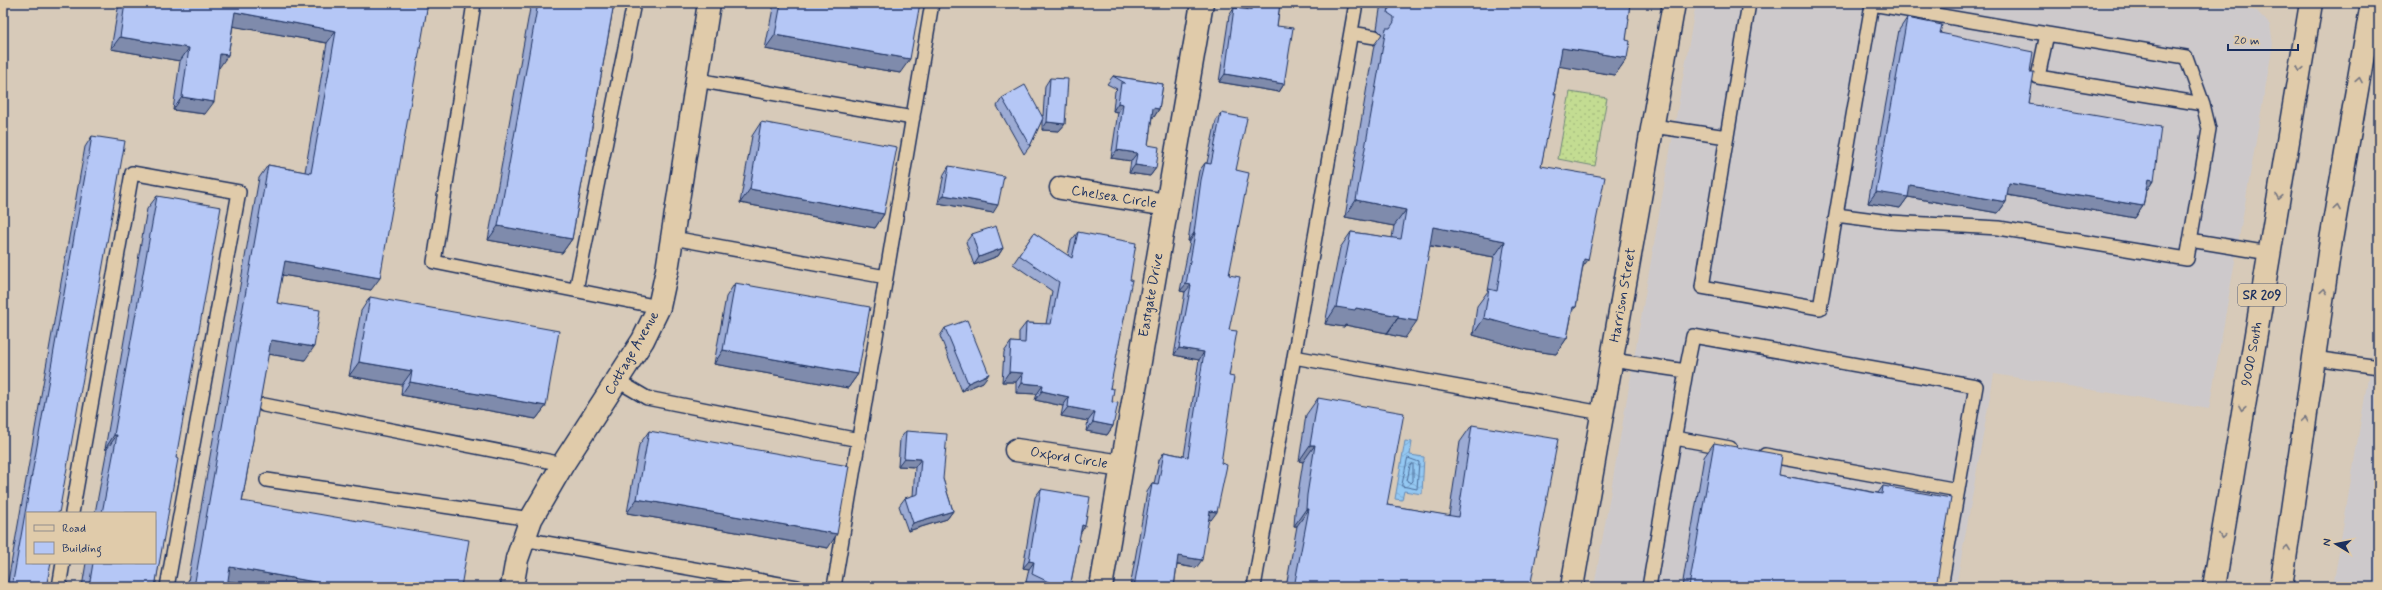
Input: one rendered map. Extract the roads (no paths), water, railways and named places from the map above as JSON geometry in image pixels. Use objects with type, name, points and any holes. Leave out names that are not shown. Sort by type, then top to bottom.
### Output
[{"type":"street","name":"Cottage Avenue","points":[[512,587],[527,529],[563,464],[618,382],[643,340],[659,307],[673,238],[709,3]]},
{"type":"street","name":"Eastgate Drive","points":[[1101,587],[1202,3]]},
{"type":"street","name":"Harrison Street","points":[[1572,587],[1674,3]]},
{"type":"street","name":"9000 South","points":[[2214,587],[2311,3]]},
{"type":"street","points":[[2282,587],[2313,358],[2372,3]]},
{"type":"street","name":"Chelsea Circle","points":[[1060,188],[1167,205]]},
{"type":"street","name":"Oxford Circle","points":[[1016,450],[1122,466]]},
{"type":"lane","points":[[474,3],[434,262],[659,307]]},
{"type":"lane","points":[[576,290],[634,3]]},
{"type":"lane","points":[[834,587],[932,3]]},
{"type":"lane","points":[[1254,587],[1356,3]]},
{"type":"lane","points":[[1749,3],[1702,287],[1820,308],[1869,4],[1930,8],[2047,34],[2186,57],[2209,129],[2187,259],[1999,228],[1890,222],[1836,215]]},
{"type":"lane","points":[[1351,33],[1375,37]]},
{"type":"lane","points":[[2047,34],[2038,77],[2202,104]]},
{"type":"lane","points":[[697,80],[913,118]]},
{"type":"lane","points":[[1653,126],[1727,137]]},
{"type":"lane","points":[[72,512],[132,173],[239,192],[167,587]]},
{"type":"lane","points":[[673,238],[886,277]]},
{"type":"lane","points":[[2190,240],[2269,253]]},
{"type":"lane","points":[[1649,587],[1693,336],[1976,386],[1941,587]]},
{"type":"lane","points":[[1294,358],[1602,412]]},
{"type":"lane","points":[[2313,358],[2379,367]]},
{"type":"lane","points":[[1612,360],[1686,372]]},
{"type":"lane","points":[[618,382],[648,398],[859,440]]},
{"type":"lane","points":[[264,405],[563,464]]},
{"type":"lane","points":[[1675,438],[1958,490]]},
{"type":"lane","points":[[267,480],[527,529],[797,587]]},
{"type":"lane","points":[[59,587],[64,564]]},
{"type":"water","points":[[1405,441],[1412,442],[1410,455],[1424,457],[1422,494],[1404,491],[1402,500],[1395,499]]}]
